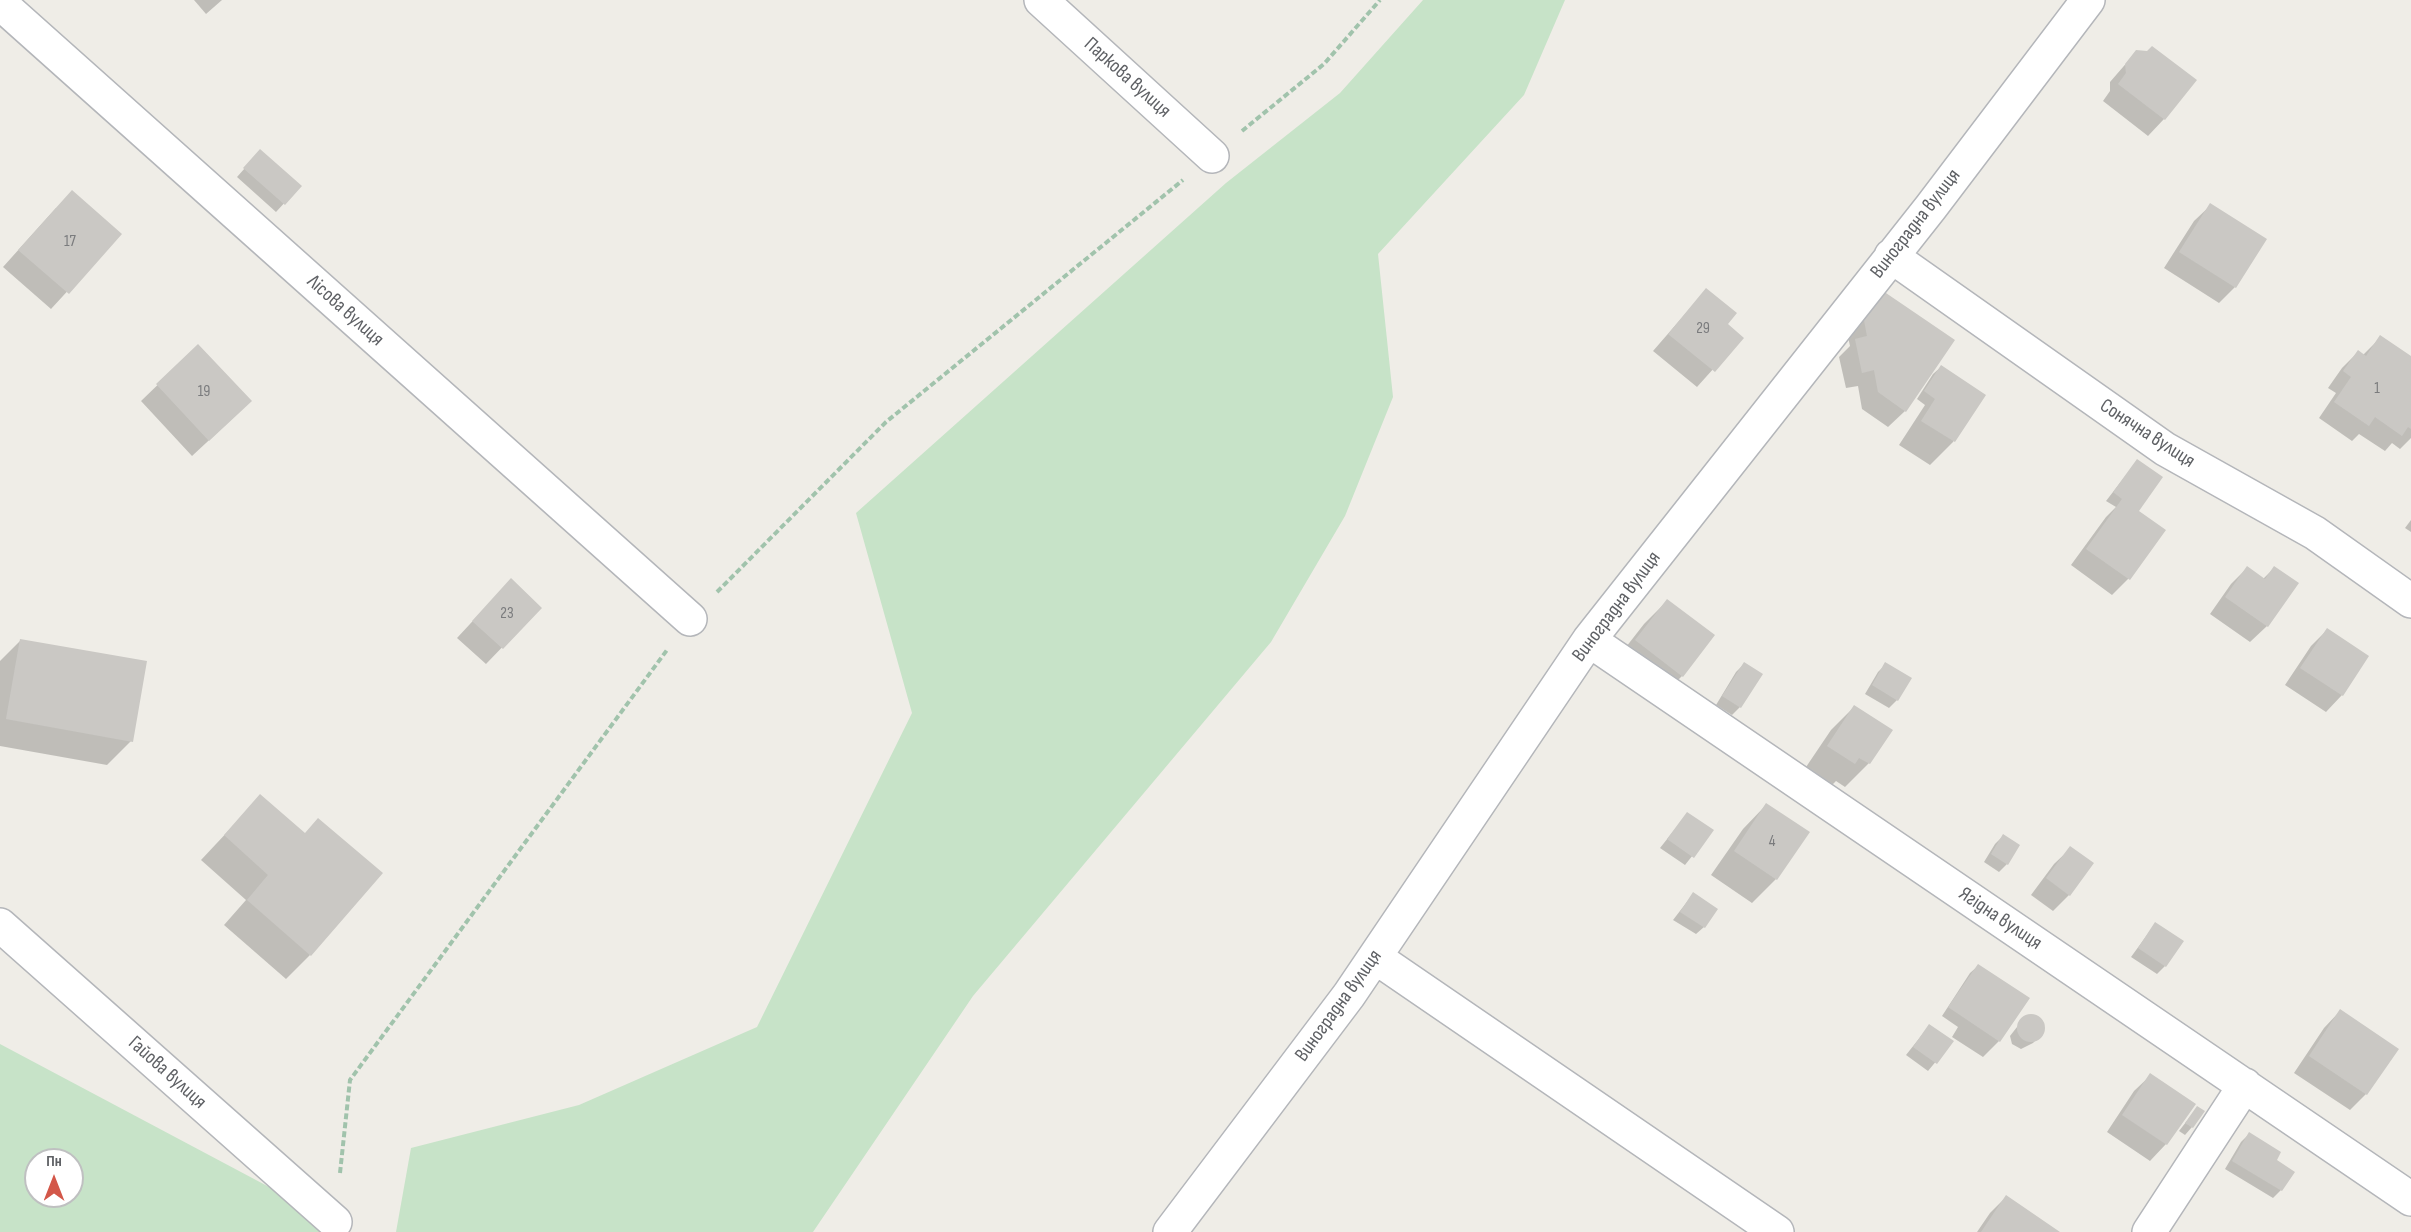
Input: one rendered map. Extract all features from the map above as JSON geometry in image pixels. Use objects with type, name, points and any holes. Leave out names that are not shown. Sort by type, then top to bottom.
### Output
[{"type":"street","name":"Паркова вулиця","points":[[1041,0],[1212,156]]},
{"type":"street","name":"Виноградна вулиця","points":[[1170,1232],[1375,957],[1589,640],[1891,256],[2088,0]]},
{"type":"street","name":"Лісова вулиця","points":[[0,3],[690,619]]},
{"type":"street","name":"Сонячна вулиця","points":[[1891,256],[2165,449],[2315,533],[2411,601]]},
{"type":"street","name":"Ягідна вулиця","points":[[1589,640],[2411,1199]]},
{"type":"street","name":"Гайова вулиця","points":[[0,925],[335,1222]]},
{"type":"street","points":[[1375,957],[1777,1232]]},
{"type":"street","points":[[2149,1232],[2246,1085]]},
{"type":"path","points":[[335,1222],[350,1080],[690,619],[886,422],[1324,64],[1380,0]]},
{"type":"green space","points":[[1423,0],[1565,0],[1524,95],[1378,254],[1393,397],[1345,516],[1271,642],[973,996],[813,1232],[396,1232],[411,1148],[579,1105],[757,1027],[912,713],[856,513],[1226,183],[1340,93]]},
{"type":"green space","points":[[0,1044],[335,1222],[341,1232],[0,1232]]},
{"type":"building","points":[[2152,46],[2197,80],[2165,120],[2118,84],[2126,73],[2125,64],[2136,50],[2147,51]]},
{"type":"building","points":[[260,149],[302,186],[285,205],[243,168]]},
{"type":"building","points":[[72,190],[122,234],[69,294],[18,250]]},
{"type":"building","points":[[2210,203],[2267,239],[2236,288],[2179,252]]},
{"type":"building","points":[[1706,288],[1737,313],[1728,324],[1744,338],[1715,372],[1668,334]]},
{"type":"building","points":[[1883,291],[1955,340],[1906,412],[1878,392],[1874,370],[1862,373],[1855,339],[1867,336],[1864,320]]},
{"type":"building","points":[[2380,335],[2411,356],[2411,429],[2408,427],[2402,436],[2375,417],[2369,426],[2334,402],[2351,377],[2343,371],[2358,350],[2366,356]]},
{"type":"building","points":[[198,344],[252,401],[209,441],[156,384]]},
{"type":"building","points":[[1941,365],[1986,395],[1955,442],[1921,421],[1935,399],[1924,391]]},
{"type":"building","points":[[2137,459],[2163,477],[2139,511],[2166,530],[2130,580],[2086,549],[2122,499],[2113,492]]},
{"type":"building","points":[[2247,566],[2265,579],[2274,566],[2299,583],[2268,627],[2225,597]]},
{"type":"building","points":[[511,578],[542,608],[503,649],[472,621]]},
{"type":"building","points":[[1667,599],[1715,635],[1683,677],[1635,640]]},
{"type":"building","points":[[2327,628],[2369,656],[2343,696],[2300,668]]},
{"type":"building","points":[[20,639],[147,661],[133,742],[6,719]]},
{"type":"building","points":[[1744,662],[1763,674],[1741,708],[1722,696]]},
{"type":"building","points":[[1885,662],[1912,678],[1898,701],[1872,685]]},
{"type":"building","points":[[1854,705],[1893,730],[1870,764],[1859,758],[1855,764],[1827,746]]},
{"type":"building","points":[[260,794],[305,833],[318,818],[383,873],[311,956],[247,900],[268,875],[224,835]]},
{"type":"building","points":[[1766,803],[1810,832],[1777,880],[1734,851]]},
{"type":"building","points":[[1687,812],[1714,830],[1694,858],[1667,839]]},
{"type":"building","points":[[2003,834],[2020,845],[2008,865],[1991,854]]},
{"type":"building","points":[[2070,846],[2094,863],[2070,896],[2046,878]]},
{"type":"building","points":[[1693,892],[1718,909],[1705,928],[1680,912]]},
{"type":"building","points":[[2155,922],[2184,941],[2166,967],[2138,948]]},
{"type":"building","points":[[1978,964],[2030,998],[2000,1042],[1948,1007]]},
{"type":"building","points":[[2340,1009],[2399,1049],[2367,1095],[2309,1056]]},
{"type":"building","points":[[2031,1014],[2041,1018],[2045,1028],[2041,1038],[2031,1042],[2021,1038],[2017,1028],[2021,1018]]},
{"type":"building","points":[[1929,1024],[1954,1041],[1937,1064],[1913,1047]]},
{"type":"building","points":[[2150,1073],[2196,1104],[2167,1145],[2122,1115]]},
{"type":"building","points":[[2197,1106],[2205,1111],[2193,1128],[2185,1123]]},
{"type":"building","points":[[2249,1132],[2281,1152],[2277,1160],[2295,1172],[2282,1191],[2232,1161]]},
{"type":"building","points":[[2006,1195],[2060,1232],[1981,1232]]}]
